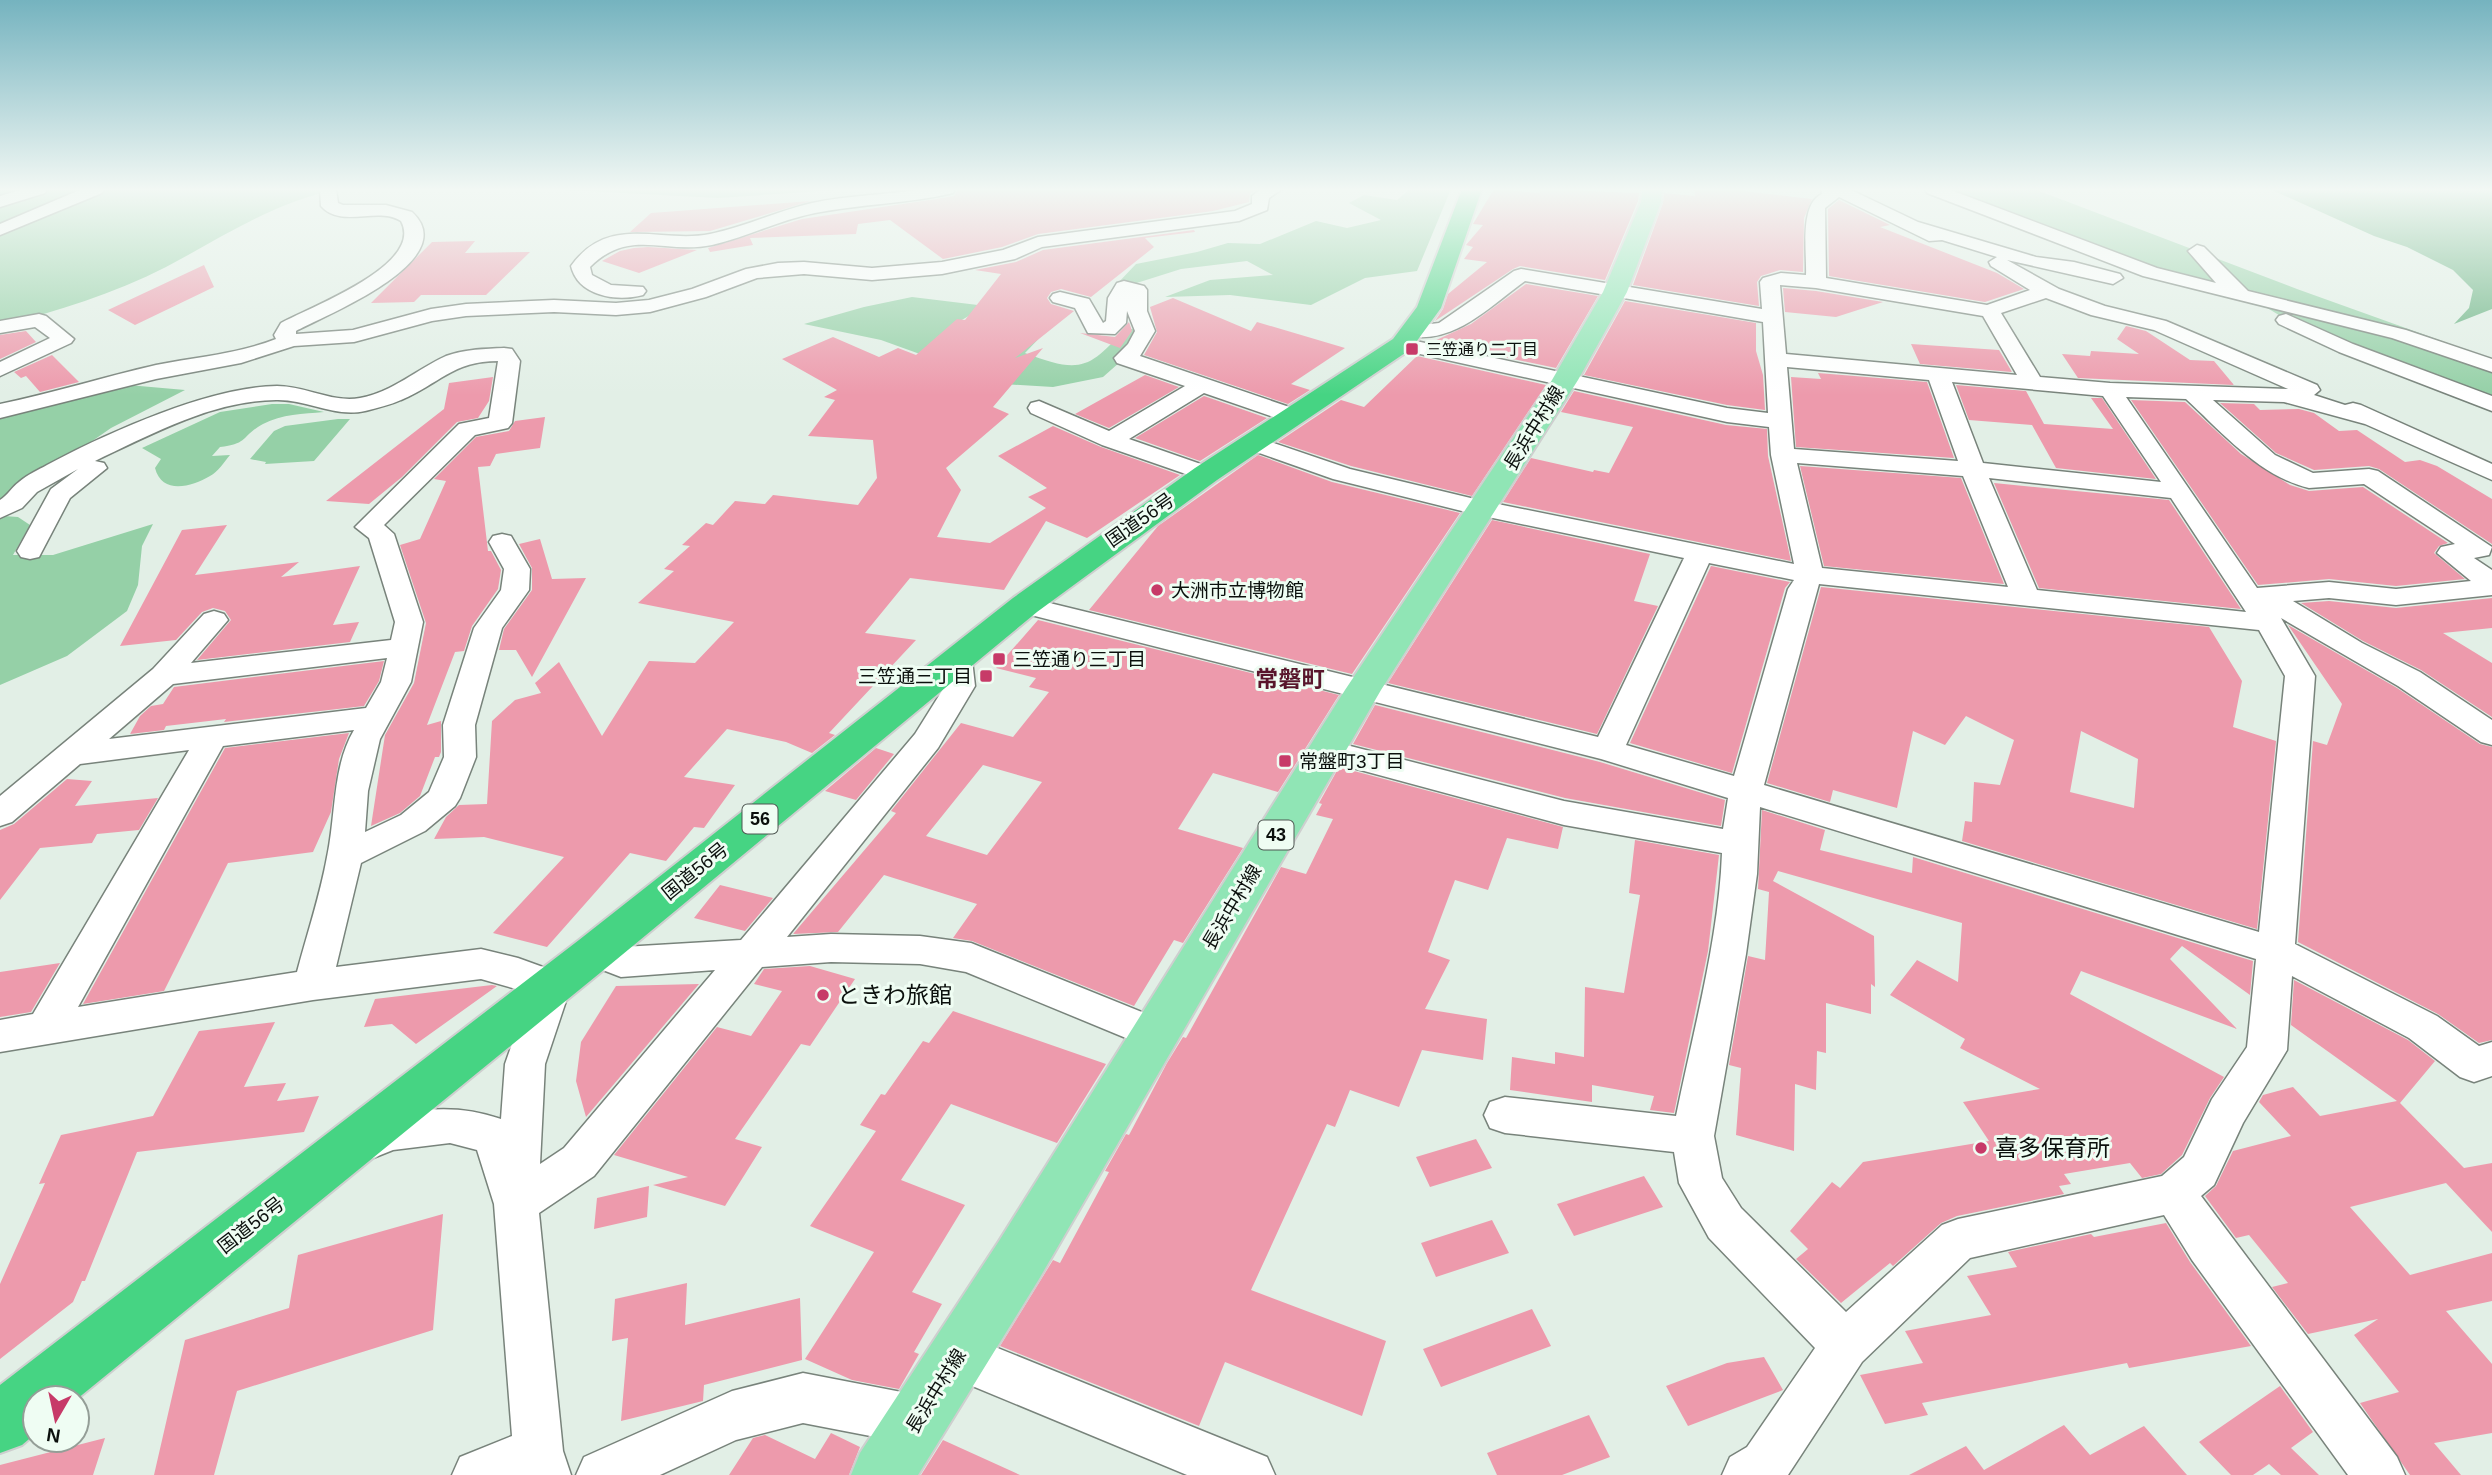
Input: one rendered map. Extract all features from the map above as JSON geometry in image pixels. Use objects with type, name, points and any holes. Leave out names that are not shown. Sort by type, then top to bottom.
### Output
[{"type":"highway","name":"国道56号","points":[[0,1423],[552,986],[1025,605],[1206,474],[1408,337],[1429,308],[1447,258]]},
{"type":"main road","name":"長浜中村線","points":[[882,1475],[958,1356],[1363,690],[1565,380],[1615,292],[1630,258]]},
{"type":"street","points":[[291,340],[284,335],[288,327],[378,280],[406,258]]},
{"type":"street","points":[[590,258],[580,265],[583,278],[601,291],[655,292],[668,295],[673,301]]},
{"type":"street","points":[[0,411],[42,403],[159,372],[230,359],[291,340],[319,340],[354,335],[431,315],[466,310],[554,306],[616,309],[673,301],[753,274],[778,269],[903,273],[996,258]]},
{"type":"street","points":[[1816,258],[1816,282]]},
{"type":"street","points":[[1988,258],[2077,290],[2492,473]]},
{"type":"street","points":[[2020,258],[2097,274],[2231,313]]},
{"type":"street","points":[[2113,258],[2150,272],[2399,334],[2492,366]]},
{"type":"street","points":[[2203,258],[2221,277],[2300,327],[2492,404]]},
{"type":"street","points":[[1998,262],[2050,292],[2134,323],[2159,325]]},
{"type":"street","points":[[1408,337],[1444,330],[1521,275],[1771,317]]},
{"type":"street","points":[[1845,1345],[1725,1223],[1702,1183],[1693,1136],[1727,954],[1739,874],[1746,790],[1802,589],[1810,575],[1783,455],[1770,282],[1781,279],[1816,282],[1990,311],[2006,303],[2050,292]]},
{"type":"street","points":[[1060,298],[1077,300],[1087,306],[1095,329],[1108,330],[1116,323],[1118,298],[1124,287],[1138,290],[1138,311],[1145,331],[1137,347],[1125,358],[1293,416]]},
{"type":"street","points":[[1990,311],[2032,383]]},
{"type":"street","points":[[0,327],[39,320],[64,339],[0,370]]},
{"type":"street","points":[[2271,324],[2300,327]]},
{"type":"street","points":[[1408,337],[1565,380],[1727,415],[1779,421]]},
{"type":"street","points":[[0,510],[13,503],[28,487],[57,470],[182,412],[276,393],[293,393],[331,405],[361,405],[394,395],[434,370],[463,358],[504,354],[509,361],[500,423],[467,429],[368,527],[381,534],[409,622],[396,682],[364,739],[355,778],[345,856],[313,985]]},
{"type":"street","points":[[1774,359],[2109,390],[2303,398],[2352,415],[2372,418]]},
{"type":"street","points":[[1938,375],[1973,469],[2026,597]]},
{"type":"street","points":[[1110,440],[1200,386]]},
{"type":"street","points":[[1748,1475],[1765,1465],[1845,1345],[1958,1240],[2174,1193],[2199,1171],[2227,1112],[2267,1050],[2300,676],[2261,604],[2109,390]]},
{"type":"street","points":[[30,551],[60,494],[86,473],[191,417],[221,406],[276,393]]},
{"type":"street","points":[[2193,393],[2266,460],[2298,476],[2309,481],[2369,476],[2480,549],[2450,553],[2492,585]]},
{"type":"street","points":[[1039,408],[1110,440],[1206,474]]},
{"type":"street","points":[[1253,443],[1342,474],[1483,509],[1699,555],[1810,575],[2026,597],[2261,604],[2329,590],[2396,597],[2492,585]]},
{"type":"street","points":[[1783,455],[1973,469],[2181,492]]},
{"type":"street","points":[[345,856],[413,823],[443,798],[460,757],[459,725],[488,628],[516,587],[517,569],[502,542]]},
{"type":"street","points":[[1608,750],[1699,555]]},
{"type":"street","points":[[2261,604],[2409,679],[2492,735]]},
{"type":"street","points":[[1025,605],[1608,750],[2276,951],[2423,1027],[2486,1069]]},
{"type":"street","points":[[0,814],[164,677],[214,620]]},
{"type":"street","points":[[164,677],[404,647]]},
{"type":"street","points":[[516,1203],[579,1162],[927,741],[960,686],[957,660]]},
{"type":"street","points":[[71,754],[376,717]]},
{"type":"street","points":[[46,1028],[212,737]]},
{"type":"street","points":[[1327,751],[1564,813],[1740,844]]},
{"type":"street","points":[[595,951],[621,962],[831,948],[920,950],[971,958],[1155,1034]]},
{"type":"street","points":[[0,1036],[313,985],[481,964],[518,973],[552,986],[525,1064],[516,1203],[542,1463],[478,1475]]},
{"type":"street","points":[[1505,1115],[1693,1136]]},
{"type":"street","points":[[344,1151],[392,1132],[450,1125],[494,1135],[516,1203]]},
{"type":"street","points":[[2174,1193],[2208,1245],[2379,1475]]},
{"type":"street","points":[[958,1356],[1249,1475]]},
{"type":"street","points":[[602,1475],[732,1416],[803,1398],[918,1420]]},
{"type":"shaded area","points":[[0,258],[183,258],[105,294],[0,326]]},
{"type":"shaded area","points":[[1167,258],[1422,258],[1417,271],[1365,278],[1311,305],[1230,295],[1165,297],[1210,280],[1273,275],[1247,261],[1181,269],[1124,287],[1116,285],[1136,264]]},
{"type":"shaded area","points":[[2117,258],[2215,258],[2492,359],[2492,400],[2292,323],[2249,297]]},
{"type":"shaded area","points":[[2429,258],[2492,258],[2492,309],[2454,324],[2469,308],[2473,290],[2453,270]]},
{"type":"shaded area","points":[[912,297],[986,306],[960,321],[1048,329],[1025,353],[1058,364],[1081,364],[1092,360],[1125,328],[1145,331],[1137,347],[1103,377],[1053,387],[1003,384],[881,340],[804,324]]},
{"type":"shaded area","points":[[117,384],[185,390],[111,428],[0,505],[0,414]]},
{"type":"shaded area","points":[[289,404],[324,412],[285,416],[263,424],[241,442],[220,447],[212,456],[230,455],[221,467],[210,476],[186,485],[170,485],[164,482],[155,468],[161,459],[142,448],[220,412]]},
{"type":"shaded area","points":[[350,419],[314,461],[265,464],[266,462],[250,459],[274,431],[285,426]]},
{"type":"shaded area","points":[[4,516],[18,517],[30,525],[13,555],[53,555],[153,524],[142,546],[138,585],[127,611],[67,656],[0,685],[0,519]]},
{"type":"building","points":[[416,258],[524,258],[486,295],[421,295],[414,302],[371,303]]},
{"type":"building","points":[[608,258],[677,258],[639,273],[602,261]]},
{"type":"building","points":[[1025,258],[1140,258],[1091,297],[1061,289],[1051,292],[1047,298],[1051,304],[1074,311],[1015,358],[1043,348],[993,407],[1009,414],[946,468],[961,490],[937,537],[990,543],[1046,508],[1028,497],[1047,488],[998,456],[1053,426],[1101,447],[1180,475],[1087,538],[1046,521],[1004,590],[910,578],[865,633],[916,640],[829,733],[835,735],[812,753],[786,742],[727,729],[684,777],[735,785],[704,828],[694,827],[666,861],[630,853],[547,947],[493,933],[564,857],[484,837],[434,839],[446,817],[459,805],[487,804],[492,721],[515,700],[541,693],[535,683],[559,662],[602,736],[649,661],[695,663],[734,622],[638,603],[674,571],[664,569],[690,546],[682,545],[706,523],[713,525],[735,501],[765,504],[773,495],[858,505],[877,478],[873,440],[808,436],[835,400],[824,397],[837,390],[782,359],[833,337],[879,357],[898,348],[916,355],[957,319],[965,320],[1001,274],[975,270]]},
{"type":"building","points":[[1614,258],[1605,280],[1520,266],[1435,321],[1448,294],[1487,262],[1464,259]]},
{"type":"building","points":[[1643,258],[1803,258],[1803,272],[1780,270],[1761,276],[1757,282],[1759,306],[1633,285]]},
{"type":"building","points":[[1829,258],[1958,258],[1997,273],[2024,289],[1985,302],[1829,276]]},
{"type":"building","points":[[204,265],[214,287],[135,325],[108,310]]},
{"type":"building","points":[[1526,284],[1598,296],[1556,368],[1432,342],[1471,324]]},
{"type":"building","points":[[1783,288],[1883,302],[1836,317],[1785,312]]},
{"type":"building","points":[[1173,298],[1251,331],[1257,322],[1345,348],[1291,384],[1310,390],[1288,404],[1144,355],[1157,332],[1150,307]]},
{"type":"building","points":[[1625,301],[1756,323],[1756,351],[1763,375],[1765,410],[1727,405],[1584,375]]},
{"type":"building","points":[[1129,322],[1132,331],[1120,348],[1080,333],[1115,337]]},
{"type":"building","points":[[2126,326],[2146,331],[2190,360],[2214,361],[2234,385],[2078,378],[2062,354],[2090,356],[2091,351],[2139,354],[2117,339]]},
{"type":"building","points":[[26,331],[36,342],[0,359],[0,335]]},
{"type":"building","points":[[1911,344],[1999,350],[2012,372],[1920,364]]},
{"type":"building","points":[[52,355],[79,382],[40,392],[26,376],[21,378],[14,372]]},
{"type":"building","points":[[1417,356],[1546,385],[1472,496],[1351,466],[1278,442],[1341,400],[1364,407]]},
{"type":"building","points":[[1818,373],[1927,382],[1954,458],[1796,447],[1791,377],[1821,379]]},
{"type":"building","points":[[1145,375],[1179,387],[1109,428],[1075,414]]},
{"type":"building","points":[[493,377],[489,401],[478,418],[457,422],[402,477],[369,504],[326,501],[444,409],[449,383]]},
{"type":"building","points":[[1956,385],[2026,391],[2044,424],[2113,429],[2091,398],[2102,398],[2156,479],[2056,468],[2032,425],[1969,420]]},
{"type":"building","points":[[1574,391],[1726,425],[1767,429],[1768,456],[1791,561],[1503,502],[1531,458],[1609,473],[1633,427],[1561,412]]},
{"type":"building","points":[[1204,396],[1267,418],[1200,461],[1135,438]]},
{"type":"building","points":[[2131,400],[2185,402],[2241,454],[2290,485],[2309,491],[2363,487],[2448,543],[2439,546],[2434,553],[2465,579],[2396,586],[2329,579],[2258,585]]},
{"type":"building","points":[[2220,403],[2254,404],[2260,410],[2299,409],[2314,413],[2339,431],[2357,430],[2405,462],[2420,460],[2437,466],[2492,499],[2492,544],[2379,469],[2369,466],[2314,470],[2276,453]]},
{"type":"building","points":[[545,417],[540,448],[496,454],[490,466],[478,467],[488,551],[491,551],[501,570],[498,589],[472,626],[464,651],[455,652],[427,725],[441,721],[441,752],[439,757],[435,757],[420,796],[400,813],[371,826],[385,735],[414,683],[426,623],[400,545],[420,539],[446,481],[434,479],[476,437],[509,431],[515,421]]},
{"type":"building","points":[[1258,455],[1332,482],[1460,513],[1352,674],[1089,610],[1158,526]]},
{"type":"building","points":[[1800,466],[1961,478],[2004,584],[1824,566]]},
{"type":"building","points":[[1994,483],[2169,500],[2241,609],[2039,588]]},
{"type":"building","points":[[1492,520],[1650,554],[1634,601],[1658,606],[1597,734],[1388,683]]},
{"type":"building","points":[[227,525],[195,575],[299,562],[281,577],[360,566],[333,625],[359,622],[350,642],[197,660],[231,620],[225,611],[213,608],[202,612],[176,640],[120,646],[182,530]]},
{"type":"building","points":[[540,539],[552,579],[586,578],[532,677],[516,650],[499,650],[504,629],[532,590],[532,568],[519,544]]},
{"type":"building","points":[[1711,566],[1790,582],[1785,588],[1732,773],[1630,743]]},
{"type":"building","points":[[1821,587],[2209,627],[2242,681],[2233,727],[2276,741],[2257,929],[1962,841],[1965,821],[1972,822],[1974,782],[2000,785],[2014,740],[1966,716],[1945,745],[1913,731],[1897,808],[1833,790],[1830,802],[1767,783]],"holes":[[[2081,731],[2138,759],[2134,808],[2070,792]]]},
{"type":"building","points":[[2492,598],[2492,628],[2443,633],[2492,663],[2492,717],[2421,670],[2363,641],[2301,603],[2329,601],[2396,608]]},
{"type":"building","points":[[1038,620],[1339,695],[1278,792],[1213,773],[1178,829],[1243,848],[1183,943],[1174,940],[1134,1006],[972,941],[953,938],[977,904],[884,875],[838,932],[793,934],[896,813],[891,811],[961,723],[1013,737],[1049,692],[1029,687],[1036,678],[996,668]],"holes":[[[983,765],[1042,782],[987,855],[926,836]]]},
{"type":"building","points":[[2288,625],[2397,688],[2480,744],[2492,747],[2492,1040],[2479,1043],[2438,1014],[2298,942],[2313,741],[2327,745],[2342,704]]},
{"type":"building","points":[[384,661],[379,681],[364,706],[166,726],[164,730],[130,734],[140,716],[151,706],[163,704],[174,687]]},
{"type":"building","points":[[1375,705],[1600,762],[1725,800],[1721,826],[1565,798],[1353,744]]},
{"type":"building","points":[[349,733],[339,759],[331,812],[313,852],[228,863],[164,991],[83,1004],[225,748]]},
{"type":"building","points":[[876,748],[894,754],[856,800],[825,791]]},
{"type":"building","points":[[1339,767],[1563,827],[1558,849],[1507,838],[1488,890],[1455,880],[1428,952],[1450,960],[1425,1009],[1487,1019],[1483,1060],[1422,1050],[1399,1107],[1350,1090],[1335,1127],[1327,1124],[1251,1290],[1386,1341],[1362,1416],[1225,1362],[1199,1426],[1000,1346],[1053,1260],[1060,1263],[1109,1172],[1105,1171],[1126,1134],[1129,1135],[1167,1063],[1183,1037],[1186,1038],[1281,867],[1306,874],[1333,819],[1316,815],[1322,804],[1319,803]]},
{"type":"building","points":[[67,779],[92,781],[75,806],[158,798],[139,830],[97,834],[92,843],[40,848],[0,900],[0,830],[14,824]]},
{"type":"building","points":[[1762,810],[1825,830],[1820,850],[1912,873],[1913,857],[2253,961],[2250,995],[2182,946],[2170,959],[2237,1029],[2081,971],[2070,994],[2224,1077],[2210,1098],[2182,1155],[2161,1174],[2142,1178],[2130,1163],[2064,1174],[2071,1184],[2059,1186],[2064,1194],[1957,1216],[1941,1223],[1893,1266],[1890,1263],[1841,1303],[1796,1259],[1808,1249],[1790,1231],[1832,1182],[1840,1188],[1863,1162],[1989,1141],[1963,1102],[2040,1089],[1960,1048],[1965,1039],[1890,995],[1917,960],[1958,982],[1962,923],[1778,871],[1773,881],[1874,936],[1875,987],[1871,984],[1871,1014],[1826,1003],[1826,1053],[1817,1051],[1816,1090],[1795,1084],[1794,1151],[1736,1135],[1741,1068],[1729,1065],[1748,956],[1765,960],[1769,892],[1758,889]]},
{"type":"building","points":[[1635,840],[1719,855],[1708,951],[1674,1113],[1650,1110],[1654,1096],[1592,1085],[1592,1102],[1510,1090],[1512,1057],[1555,1064],[1555,1052],[1584,1057],[1585,987],[1624,993],[1640,895],[1629,893]]},
{"type":"building","points":[[720,885],[773,898],[745,931],[694,918]]},
{"type":"building","points":[[60,963],[31,1012],[0,1017],[0,972]]},
{"type":"building","points":[[810,966],[855,979],[810,1046],[801,1044],[735,1139],[762,1147],[725,1206],[653,1185],[688,1177],[614,1155],[717,1027],[751,1036],[782,991],[754,984],[764,969]]},
{"type":"building","points":[[2294,980],[2408,1040],[2435,1061],[2400,1103],[2464,1168],[2492,1163],[2492,1232],[2446,1183],[2350,1207],[2410,1275],[2492,1253],[2492,1301],[2446,1311],[2492,1364],[2492,1433],[2434,1443],[2461,1475],[2410,1475],[2360,1403],[2399,1392],[2354,1335],[2378,1319],[2308,1334],[2272,1287],[2288,1283],[2249,1235],[2236,1238],[2205,1196],[2216,1186],[2233,1151],[2291,1136],[2259,1102],[2263,1095],[2293,1087],[2320,1116],[2397,1101],[2291,1025]]},
{"type":"building","points":[[699,984],[586,1117],[576,1081],[581,1042],[616,986]]},
{"type":"building","points":[[497,986],[416,1044],[392,1024],[364,1027],[375,999]]},
{"type":"building","points":[[953,1011],[1106,1064],[1057,1143],[951,1104],[901,1180],[965,1205],[912,1292],[942,1304],[914,1352],[919,1354],[899,1389],[852,1380],[805,1359],[874,1252],[810,1226],[876,1131],[860,1125],[923,1041],[929,1043]]},
{"type":"building","points":[[275,1022],[244,1087],[286,1083],[277,1101],[319,1096],[304,1132],[137,1152],[85,1281],[82,1281],[73,1302],[0,1359],[0,1284],[45,1183],[39,1184],[61,1135],[153,1116],[199,1031]]},
{"type":"building","points":[[1476,1139],[1492,1168],[1430,1187],[1416,1157]]},
{"type":"building","points":[[1644,1176],[1663,1207],[1574,1236],[1557,1204]]},
{"type":"building","points":[[649,1186],[647,1217],[594,1229],[597,1198]]},
{"type":"building","points":[[443,1214],[433,1330],[237,1391],[214,1475],[154,1475],[185,1340],[289,1308],[298,1255]]},
{"type":"building","points":[[1492,1220],[1509,1253],[1436,1277],[1421,1243]]},
{"type":"building","points":[[2166,1223],[2190,1262],[2251,1346],[2129,1368],[2127,1363],[1922,1403],[1928,1415],[1885,1424],[1860,1375],[1923,1363],[1905,1331],[1991,1315],[1967,1276],[2017,1267],[2008,1252],[2091,1234],[2094,1237]]},
{"type":"building","points":[[687,1283],[685,1325],[800,1298],[802,1360],[704,1385],[703,1401],[621,1421],[628,1338],[612,1341],[615,1299]]},
{"type":"building","points":[[1532,1309],[1551,1346],[1441,1387],[1423,1349]]},
{"type":"building","points":[[1764,1357],[1783,1390],[1688,1426],[1666,1386],[1727,1363]]},
{"type":"building","points":[[2280,1386],[2313,1432],[2291,1448],[2319,1475],[2281,1475],[2269,1464],[2253,1475],[2231,1475],[2199,1442]]},
{"type":"building","points":[[1589,1415],[1610,1457],[1562,1475],[1497,1475],[1487,1453]]},
{"type":"building","points":[[2064,1425],[2090,1455],[2144,1426],[2187,1475],[1909,1475],[1966,1446],[1984,1470]]},
{"type":"building","points":[[831,1433],[860,1447],[849,1475],[729,1475],[753,1438],[765,1435],[815,1459]]},
{"type":"building","points":[[105,1438],[93,1475],[0,1475],[0,1465],[43,1454],[91,1454],[91,1442]]},
{"type":"building","points":[[943,1440],[1020,1475],[921,1475]]},
{"type":"place","name":"三笠通り二丁目","points":[[1412,349]]},
{"type":"place","name":"大洲市立博物館","points":[[1157,590]]},
{"type":"place","name":"三笠通り三丁目","points":[[999,659]]},
{"type":"place","name":"三笠通三丁目","points":[[986,676]]},
{"type":"place","name":"常盤町3丁目","points":[[1285,761]]},
{"type":"place","name":"ときわ旅館","points":[[823,995]]},
{"type":"place","name":"喜多保育所","points":[[1981,1148]]},
{"type":"district","name":"常磐町","points":[[1290,679]]}]
